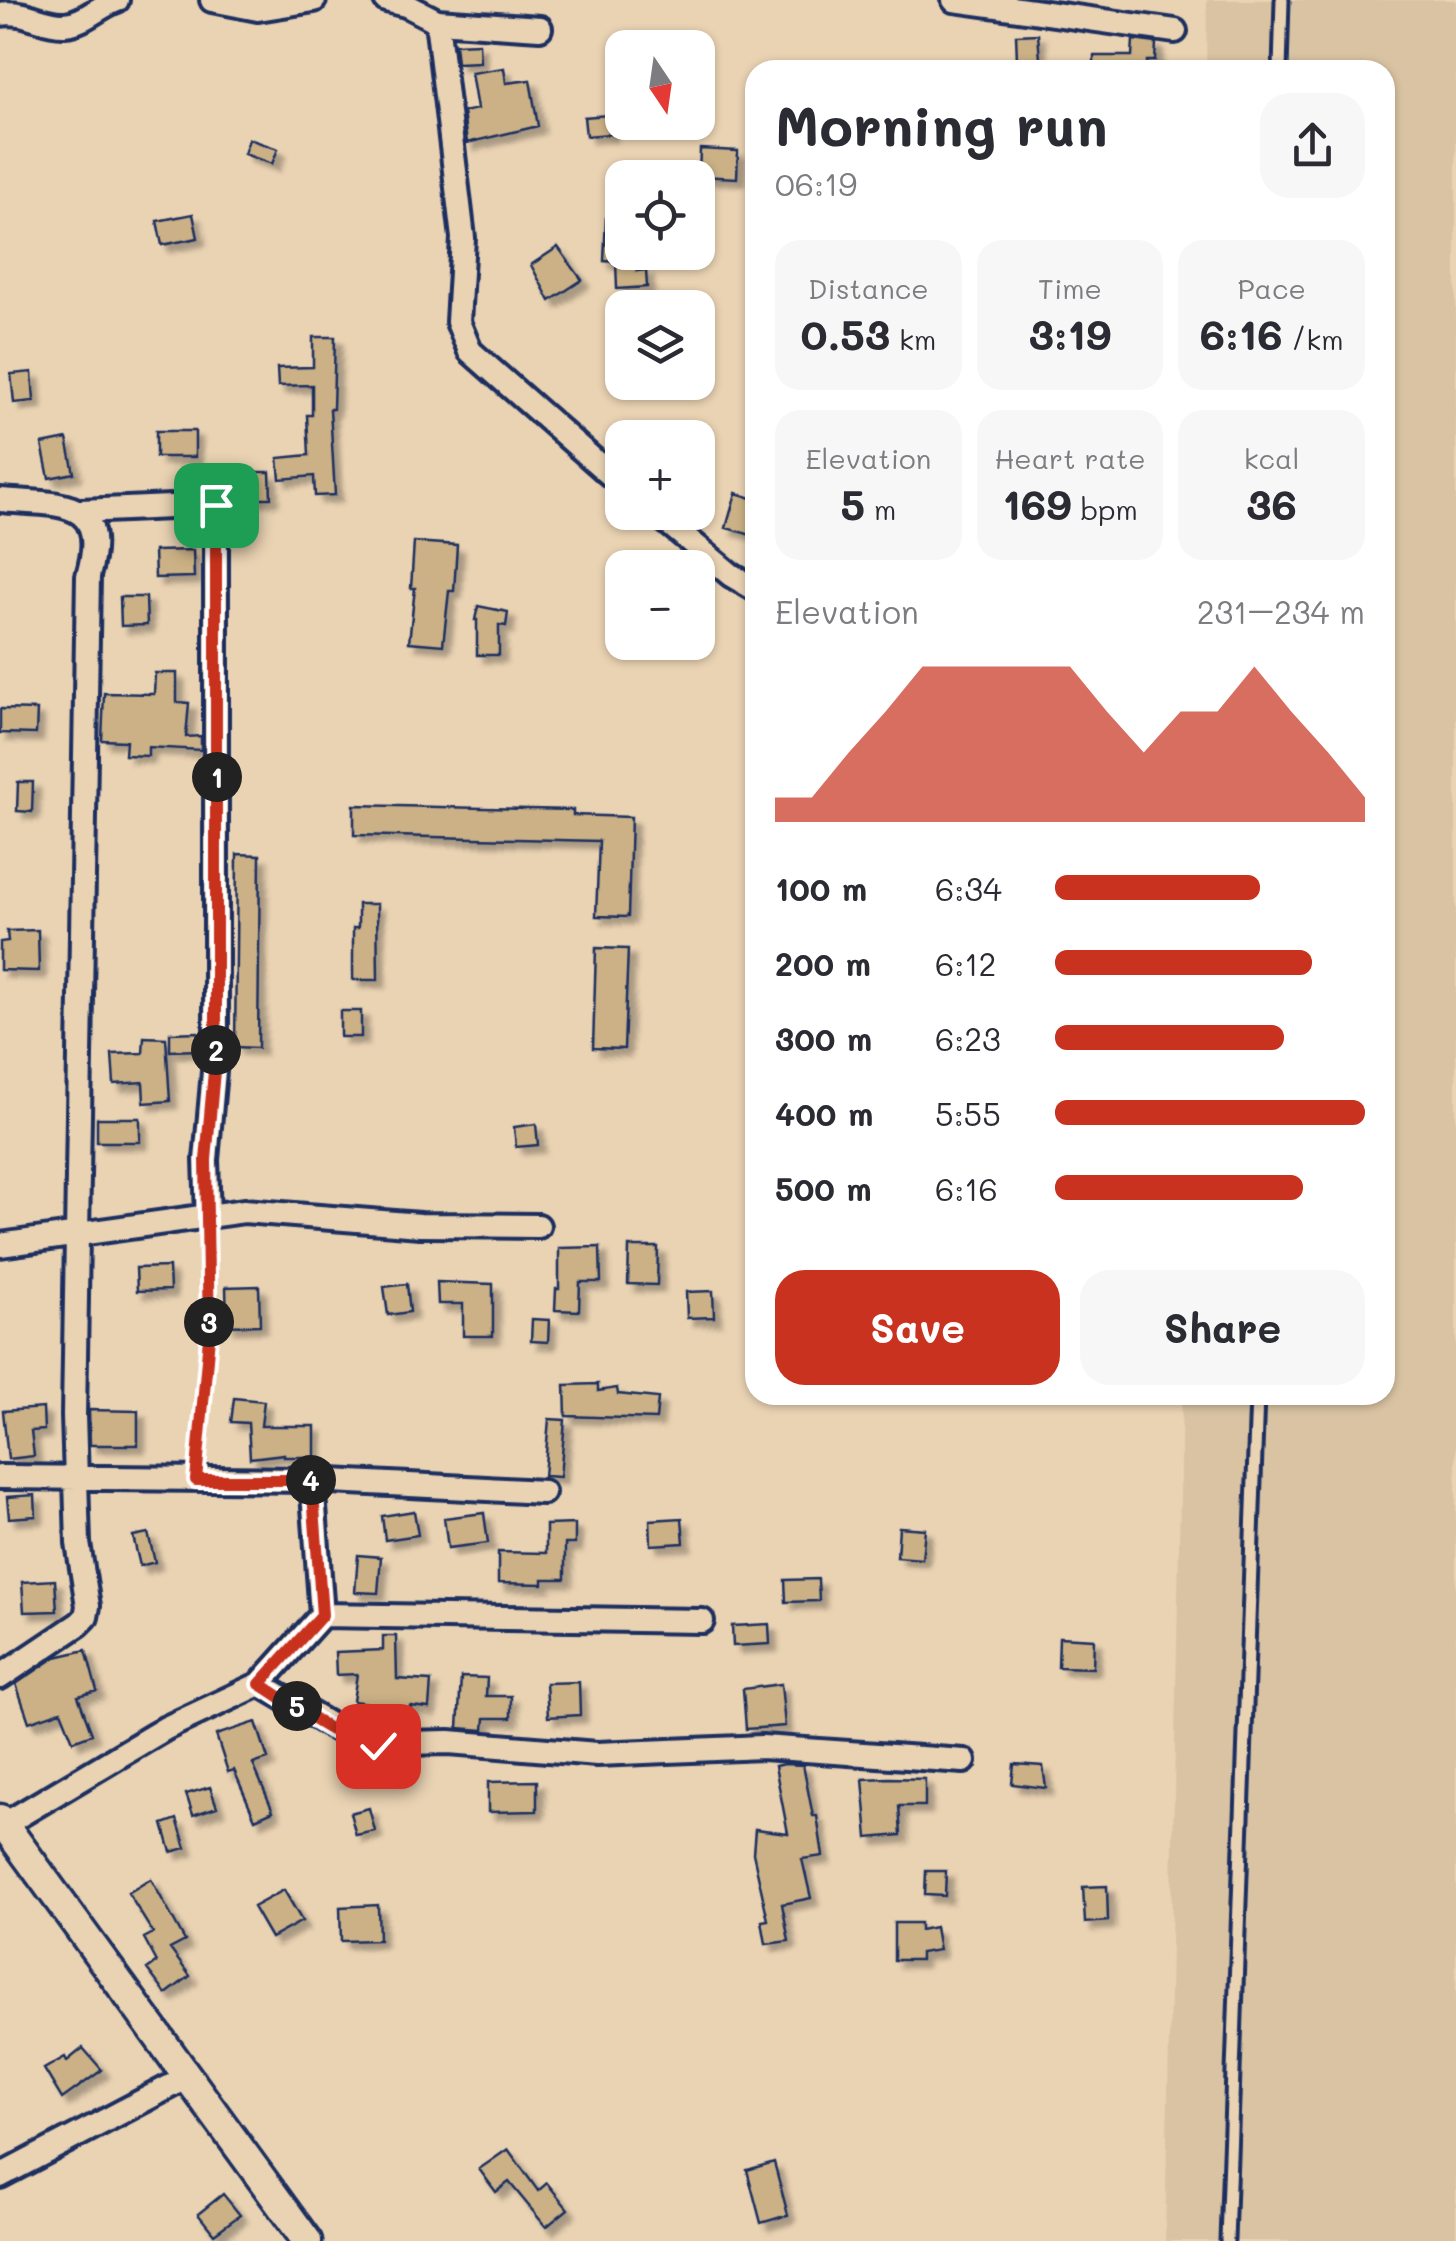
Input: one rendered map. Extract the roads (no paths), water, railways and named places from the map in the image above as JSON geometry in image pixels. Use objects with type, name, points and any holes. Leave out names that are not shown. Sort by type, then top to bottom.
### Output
[{"type":"street","points":[[212,0],[258,9],[314,0]]},
{"type":"street","points":[[386,0],[406,5],[437,22],[540,28]]},
{"type":"street","points":[[954,0],[1175,31]]},
{"type":"street","points":[[0,14],[19,12],[64,24],[77,22],[109,1]]},
{"type":"street","points":[[437,22],[463,238],[458,322],[462,336],[470,351],[605,470]]},
{"type":"street","points":[[0,500],[81,511],[216,505],[216,1029],[206,1160],[208,1216]]},
{"type":"street","points":[[0,1677],[86,1617],[88,1606],[78,1543],[75,1478],[88,576],[93,542],[91,523],[81,511]]},
{"type":"street","points":[[677,530],[745,583]]},
{"type":"street","points":[[0,1245],[244,1211],[420,1225],[538,1226]]},
{"type":"street","points":[[0,1477],[312,1480],[543,1492]]},
{"type":"street","points":[[307,2241],[1,1824],[166,1728],[260,1684],[322,1615],[312,1480]]},
{"type":"street","points":[[322,1615],[702,1621]]},
{"type":"street","points":[[260,1684],[344,1736],[378,1746],[436,1742],[597,1754],[762,1747],[964,1761]]},
{"type":"street","points":[[0,2176],[188,2077]]},
{"type":"lane","points":[[1280,60],[1282,0]]},
{"type":"lane","points":[[1227,2241],[1257,1405]]}]
